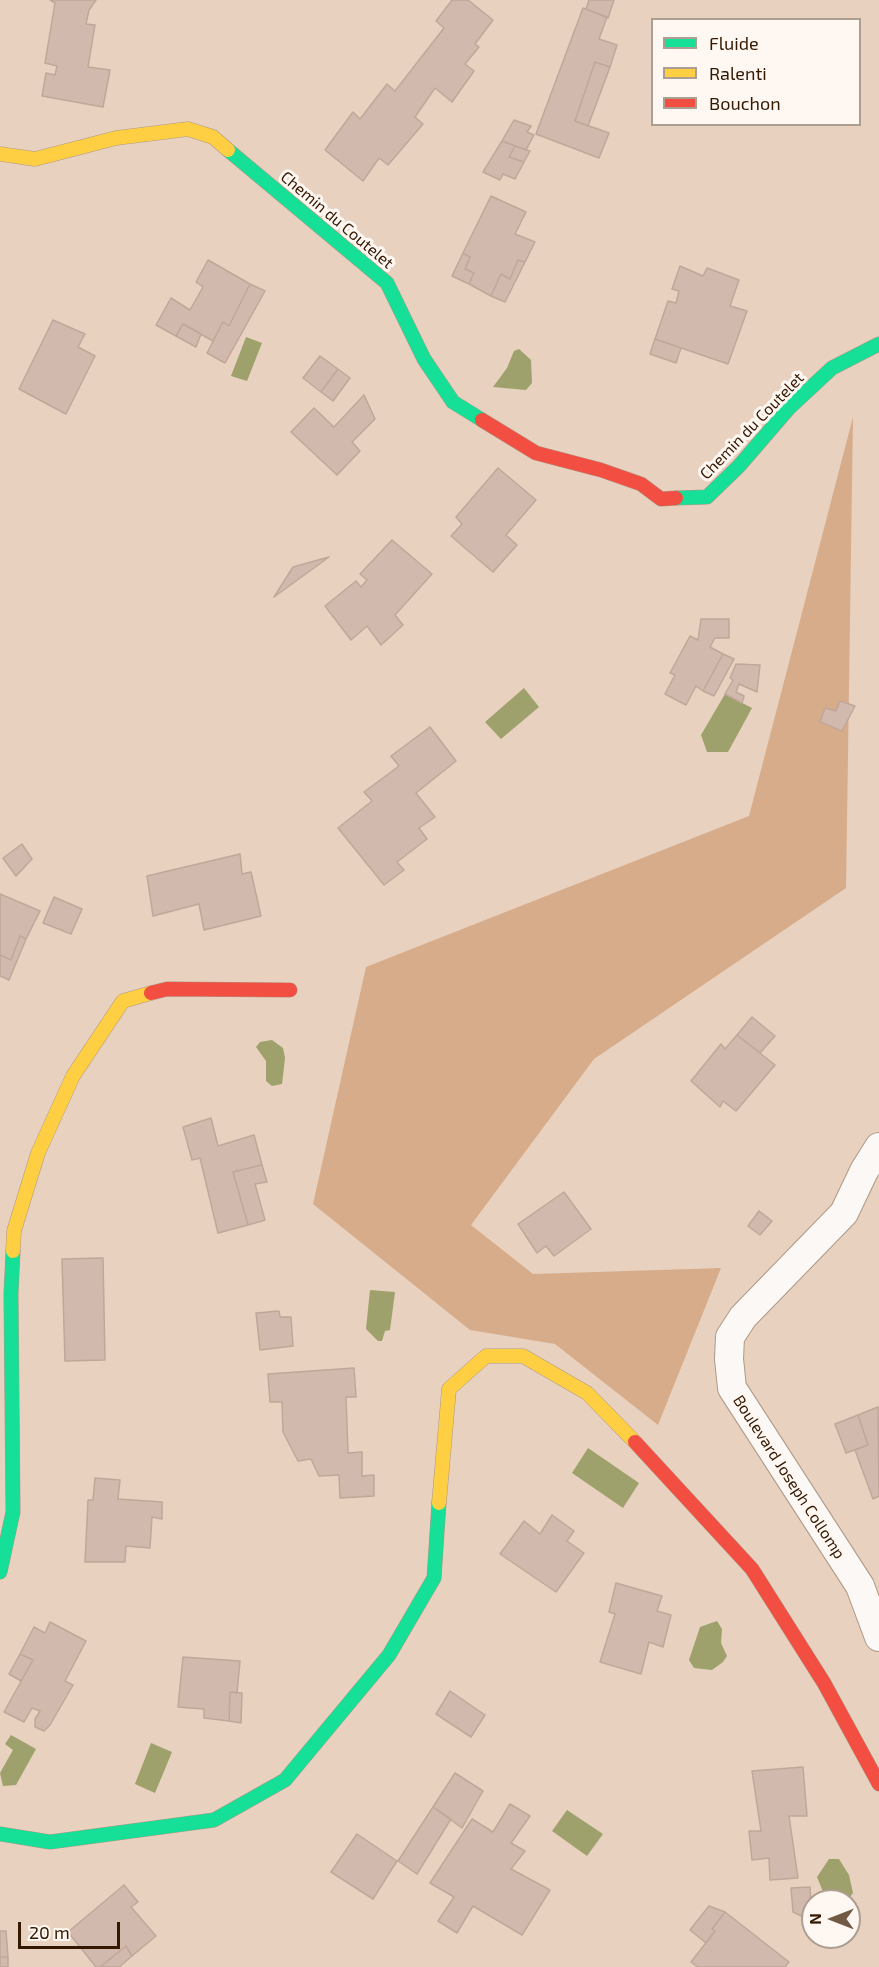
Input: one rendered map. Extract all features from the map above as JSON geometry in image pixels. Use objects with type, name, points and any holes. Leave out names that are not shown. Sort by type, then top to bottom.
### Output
[{"type":"street","name":"Chemin du Coutelet","points":[[0,154],[35,159],[116,138],[170,130],[188,129],[213,137],[387,283],[424,359],[453,402],[536,453],[601,470],[641,484],[661,499],[707,497],[739,466],[789,408],[832,369],[879,344]]},
{"type":"street","points":[[0,1572],[13,1512],[10,1294],[14,1231],[38,1153],[73,1076],[123,1001],[167,989],[290,990]]},
{"type":"street","name":"Boulevard Joseph Collomp","points":[[879,1147],[864,1171],[844,1213],[743,1317],[730,1337],[729,1359],[732,1388],[860,1586],[879,1637]]},
{"type":"street","points":[[0,1834],[50,1842],[214,1820],[285,1780],[389,1654],[435,1578],[441,1464],[449,1389],[486,1356],[523,1356],[587,1393],[658,1465],[752,1569],[824,1683],[879,1784]]},
{"type":"shaded area","points":[[246,337],[262,343],[247,381],[231,376]]},
{"type":"shaded area","points":[[519,349],[531,360],[532,383],[526,390],[493,387],[507,368],[514,351]]},
{"type":"shaded area","points":[[853,417],[846,888],[594,1059],[471,1225],[533,1274],[721,1268],[658,1425],[555,1344],[470,1330],[313,1204],[366,967],[749,816]]},
{"type":"shaded area","points":[[524,688],[539,707],[501,739],[485,722]]},
{"type":"shaded area","points":[[725,694],[752,708],[728,752],[707,752],[701,735]]},
{"type":"shaded area","points":[[272,1040],[283,1048],[285,1058],[282,1084],[272,1086],[266,1081],[266,1061],[256,1047],[260,1042]]},
{"type":"shaded area","points":[[370,1290],[395,1292],[390,1330],[385,1331],[382,1341],[378,1341],[366,1329]]},
{"type":"shaded area","points":[[588,1448],[639,1483],[623,1508],[572,1473]]},
{"type":"shaded area","points":[[717,1621],[722,1629],[721,1643],[727,1656],[712,1670],[694,1668],[689,1660],[700,1627]]},
{"type":"shaded area","points":[[11,1735],[36,1749],[16,1785],[3,1786],[0,1773],[13,1750],[5,1744]]},
{"type":"shaded area","points":[[151,1743],[172,1752],[155,1793],[135,1784]]},
{"type":"shaded area","points":[[567,1810],[603,1834],[587,1856],[552,1831]]},
{"type":"shaded area","points":[[829,1859],[839,1859],[849,1875],[852,1889],[822,1889],[817,1877]]},
{"type":"building","points":[[50,0],[96,0],[89,10],[86,24],[95,25],[88,67],[110,70],[103,107],[42,96],[46,73],[55,75],[57,66],[45,63],[55,3]]},
{"type":"building","points":[[452,0],[468,0],[493,20],[475,44],[479,47],[465,64],[474,71],[452,102],[435,88],[415,117],[423,124],[388,165],[379,158],[363,181],[325,150],[353,112],[360,119],[387,84],[395,91],[444,28],[436,21]]},
{"type":"building","points":[[589,0],[614,0],[608,18],[586,9]]},
{"type":"building","points":[[583,8],[607,17],[599,39],[617,45],[610,67],[595,62],[575,121],[609,133],[599,158],[536,134]]},
{"type":"building","points":[[595,62],[610,67],[588,126],[575,121]]},
{"type":"building","points":[[514,120],[531,126],[527,132],[534,135],[526,150],[502,141]]},
{"type":"building","points":[[502,141],[515,146],[509,157],[524,162],[515,179],[503,174],[500,180],[483,172]]},
{"type":"building","points":[[515,146],[530,151],[524,162],[509,157]]},
{"type":"building","points":[[491,196],[526,212],[515,234],[535,242],[525,262],[518,260],[510,279],[501,274],[491,296],[469,284],[474,273],[465,269],[470,257],[463,253]]},
{"type":"building","points":[[463,253],[470,257],[465,269],[474,273],[469,284],[452,276]]},
{"type":"building","points":[[208,260],[250,284],[229,326],[223,322],[213,341],[183,324],[176,336],[156,325],[171,298],[190,310],[203,287],[196,282]]},
{"type":"building","points":[[518,260],[525,262],[505,302],[491,296],[501,274],[510,279]]},
{"type":"building","points":[[680,266],[703,276],[707,268],[739,280],[730,306],[747,311],[728,364],[655,339],[668,301],[676,303],[679,291],[672,289]]},
{"type":"building","points":[[250,284],[265,291],[225,363],[207,353],[223,322],[229,326]]},
{"type":"building","points":[[53,320],[85,334],[78,347],[95,356],[66,414],[19,389]]},
{"type":"building","points":[[183,324],[201,334],[196,347],[176,336]]},
{"type":"building","points":[[655,339],[681,348],[676,363],[650,354]]},
{"type":"building","points":[[320,356],[338,369],[321,392],[303,378]]},
{"type":"building","points":[[338,369],[350,378],[333,401],[321,392]]},
{"type":"building","points":[[364,395],[375,419],[352,442],[360,451],[337,475],[291,432],[314,408],[334,427]]},
{"type":"building","points":[[498,468],[536,500],[506,535],[517,545],[493,572],[451,536],[462,524],[456,517]]},
{"type":"building","points":[[392,540],[432,574],[395,615],[403,625],[381,645],[367,626],[351,640],[325,606],[356,581],[361,587],[367,580],[360,574]]},
{"type":"building","points":[[329,557],[274,597],[293,567]]},
{"type":"building","points":[[701,619],[729,619],[729,638],[715,638],[710,647],[723,654],[703,691],[696,686],[686,705],[665,694],[675,675],[670,673],[690,636],[698,640]]},
{"type":"building","points":[[723,654],[734,659],[714,696],[703,691]]},
{"type":"building","points":[[736,664],[760,665],[757,692],[739,684],[736,692],[744,696],[742,703],[725,694],[733,680],[730,678]]},
{"type":"building","points":[[840,701],[855,706],[842,731],[820,722],[825,708],[836,711]]},
{"type":"building","points":[[430,727],[456,761],[416,793],[435,817],[419,828],[427,839],[397,862],[404,870],[384,885],[338,828],[372,801],[364,792],[399,766],[391,756]]},
{"type":"building","points":[[22,844],[32,859],[16,876],[3,858]]},
{"type":"building","points":[[240,854],[242,874],[251,872],[261,916],[204,930],[199,904],[153,916],[147,876]]},
{"type":"building","points":[[0,894],[40,911],[26,939],[20,936],[11,960],[0,955]]},
{"type":"building","points":[[54,897],[82,909],[71,934],[43,923]]},
{"type":"building","points":[[20,936],[26,939],[9,980],[0,976],[0,955],[11,960]]},
{"type":"building","points":[[752,1017],[775,1036],[760,1053],[737,1035]]},
{"type":"building","points":[[737,1035],[775,1065],[736,1111],[723,1101],[720,1107],[691,1081],[721,1044],[725,1049]]},
{"type":"building","points":[[211,1118],[218,1146],[254,1135],[262,1165],[233,1172],[248,1225],[218,1233],[200,1158],[192,1160],[183,1127]]},
{"type":"building","points":[[262,1165],[267,1182],[255,1184],[265,1220],[248,1225],[233,1172]]},
{"type":"building","points":[[564,1192],[591,1229],[554,1256],[546,1246],[537,1253],[518,1224]]},
{"type":"building","points":[[759,1211],[772,1221],[760,1235],[748,1226]]},
{"type":"building","points":[[103,1258],[105,1360],[65,1361],[62,1259]]},
{"type":"building","points":[[279,1311],[280,1317],[291,1317],[293,1346],[260,1350],[256,1313]]},
{"type":"building","points":[[354,1368],[356,1397],[346,1397],[348,1453],[362,1452],[362,1476],[374,1475],[374,1496],[340,1498],[339,1475],[319,1476],[311,1459],[298,1461],[283,1432],[282,1402],[270,1402],[268,1374]]},
{"type":"building","points":[[878,1407],[879,1496],[873,1499],[855,1450],[868,1445],[858,1415]]},
{"type":"building","points":[[858,1415],[868,1445],[846,1453],[835,1424]]},
{"type":"building","points":[[95,1478],[120,1480],[118,1499],[162,1502],[162,1519],[152,1517],[150,1548],[126,1546],[125,1562],[85,1562],[88,1500],[93,1500]]},
{"type":"building","points":[[552,1515],[574,1531],[567,1541],[584,1553],[556,1592],[500,1554],[524,1521],[540,1534]]},
{"type":"building","points":[[616,1583],[662,1596],[657,1611],[671,1615],[663,1647],[649,1642],[641,1674],[600,1662],[615,1614],[609,1612]]},
{"type":"building","points":[[50,1622],[86,1641],[65,1681],[73,1685],[50,1725],[44,1731],[35,1727],[35,1719],[40,1711],[32,1708],[24,1722],[4,1712],[33,1660],[20,1654],[34,1627],[45,1633]]},
{"type":"building","points":[[20,1654],[33,1660],[21,1681],[9,1674]]},
{"type":"building","points":[[183,1657],[240,1661],[237,1693],[230,1692],[229,1721],[204,1718],[204,1709],[178,1707]]},
{"type":"building","points":[[450,1691],[485,1715],[471,1737],[436,1714]]},
{"type":"building","points":[[230,1692],[242,1693],[241,1723],[229,1721]]},
{"type":"building","points":[[803,1767],[807,1816],[789,1816],[798,1878],[770,1880],[769,1858],[752,1860],[749,1831],[761,1831],[752,1771]]},
{"type":"building","points":[[455,1773],[483,1791],[462,1828],[433,1807]]},
{"type":"building","points":[[510,1804],[530,1816],[511,1843],[525,1851],[511,1869],[550,1890],[522,1935],[473,1906],[457,1933],[438,1921],[454,1897],[430,1883],[472,1819],[493,1832]]},
{"type":"building","points":[[433,1807],[451,1819],[417,1874],[398,1861]]},
{"type":"building","points":[[357,1834],[397,1861],[373,1899],[331,1872]]},
{"type":"building","points":[[124,1885],[138,1902],[131,1907],[156,1936],[132,1956],[126,1946],[100,1967],[96,1967],[68,1932]]},
{"type":"building","points":[[810,1887],[810,1889],[801,1889],[801,1916],[793,1912],[791,1888]]},
{"type":"building","points":[[709,1906],[725,1912],[712,1929],[715,1931],[706,1943],[690,1930]]},
{"type":"building","points":[[725,1912],[789,1962],[785,1967],[698,1967],[691,1962],[715,1931],[712,1929]]},
{"type":"building","points":[[0,1931],[6,1931],[8,1957],[0,1957]]},
{"type":"building","points":[[126,1946],[132,1956],[119,1967],[100,1967]]},
{"type":"building","points":[[0,1957],[8,1957],[8,1967],[0,1967]]},
{"type":"traffic: fast","points":[[228,150],[387,283],[424,359],[453,402],[482,420]]},
{"type":"traffic: fast","points":[[676,498],[707,497],[739,466],[789,408],[832,368],[879,344]]},
{"type":"traffic: fast","points":[[0,1572],[13,1512],[11,1294],[13,1251]]},
{"type":"traffic: fast","points":[[0,1834],[50,1842],[214,1820],[285,1780],[389,1655],[434,1578],[439,1503]]},
{"type":"traffic: slow","points":[[0,154],[35,159],[116,138],[188,129],[213,137],[228,150]]},
{"type":"traffic: slow","points":[[13,1251],[14,1231],[38,1153],[73,1076],[123,1001],[151,993]]},
{"type":"traffic: slow","points":[[439,1503],[449,1389],[486,1356],[523,1356],[587,1393],[635,1442]]},
{"type":"traffic: jam","points":[[482,420],[536,453],[601,470],[641,484],[661,499],[676,498]]},
{"type":"traffic: jam","points":[[151,993],[167,989],[290,990]]},
{"type":"traffic: jam","points":[[635,1442],[752,1569],[824,1683],[879,1784]]}]
